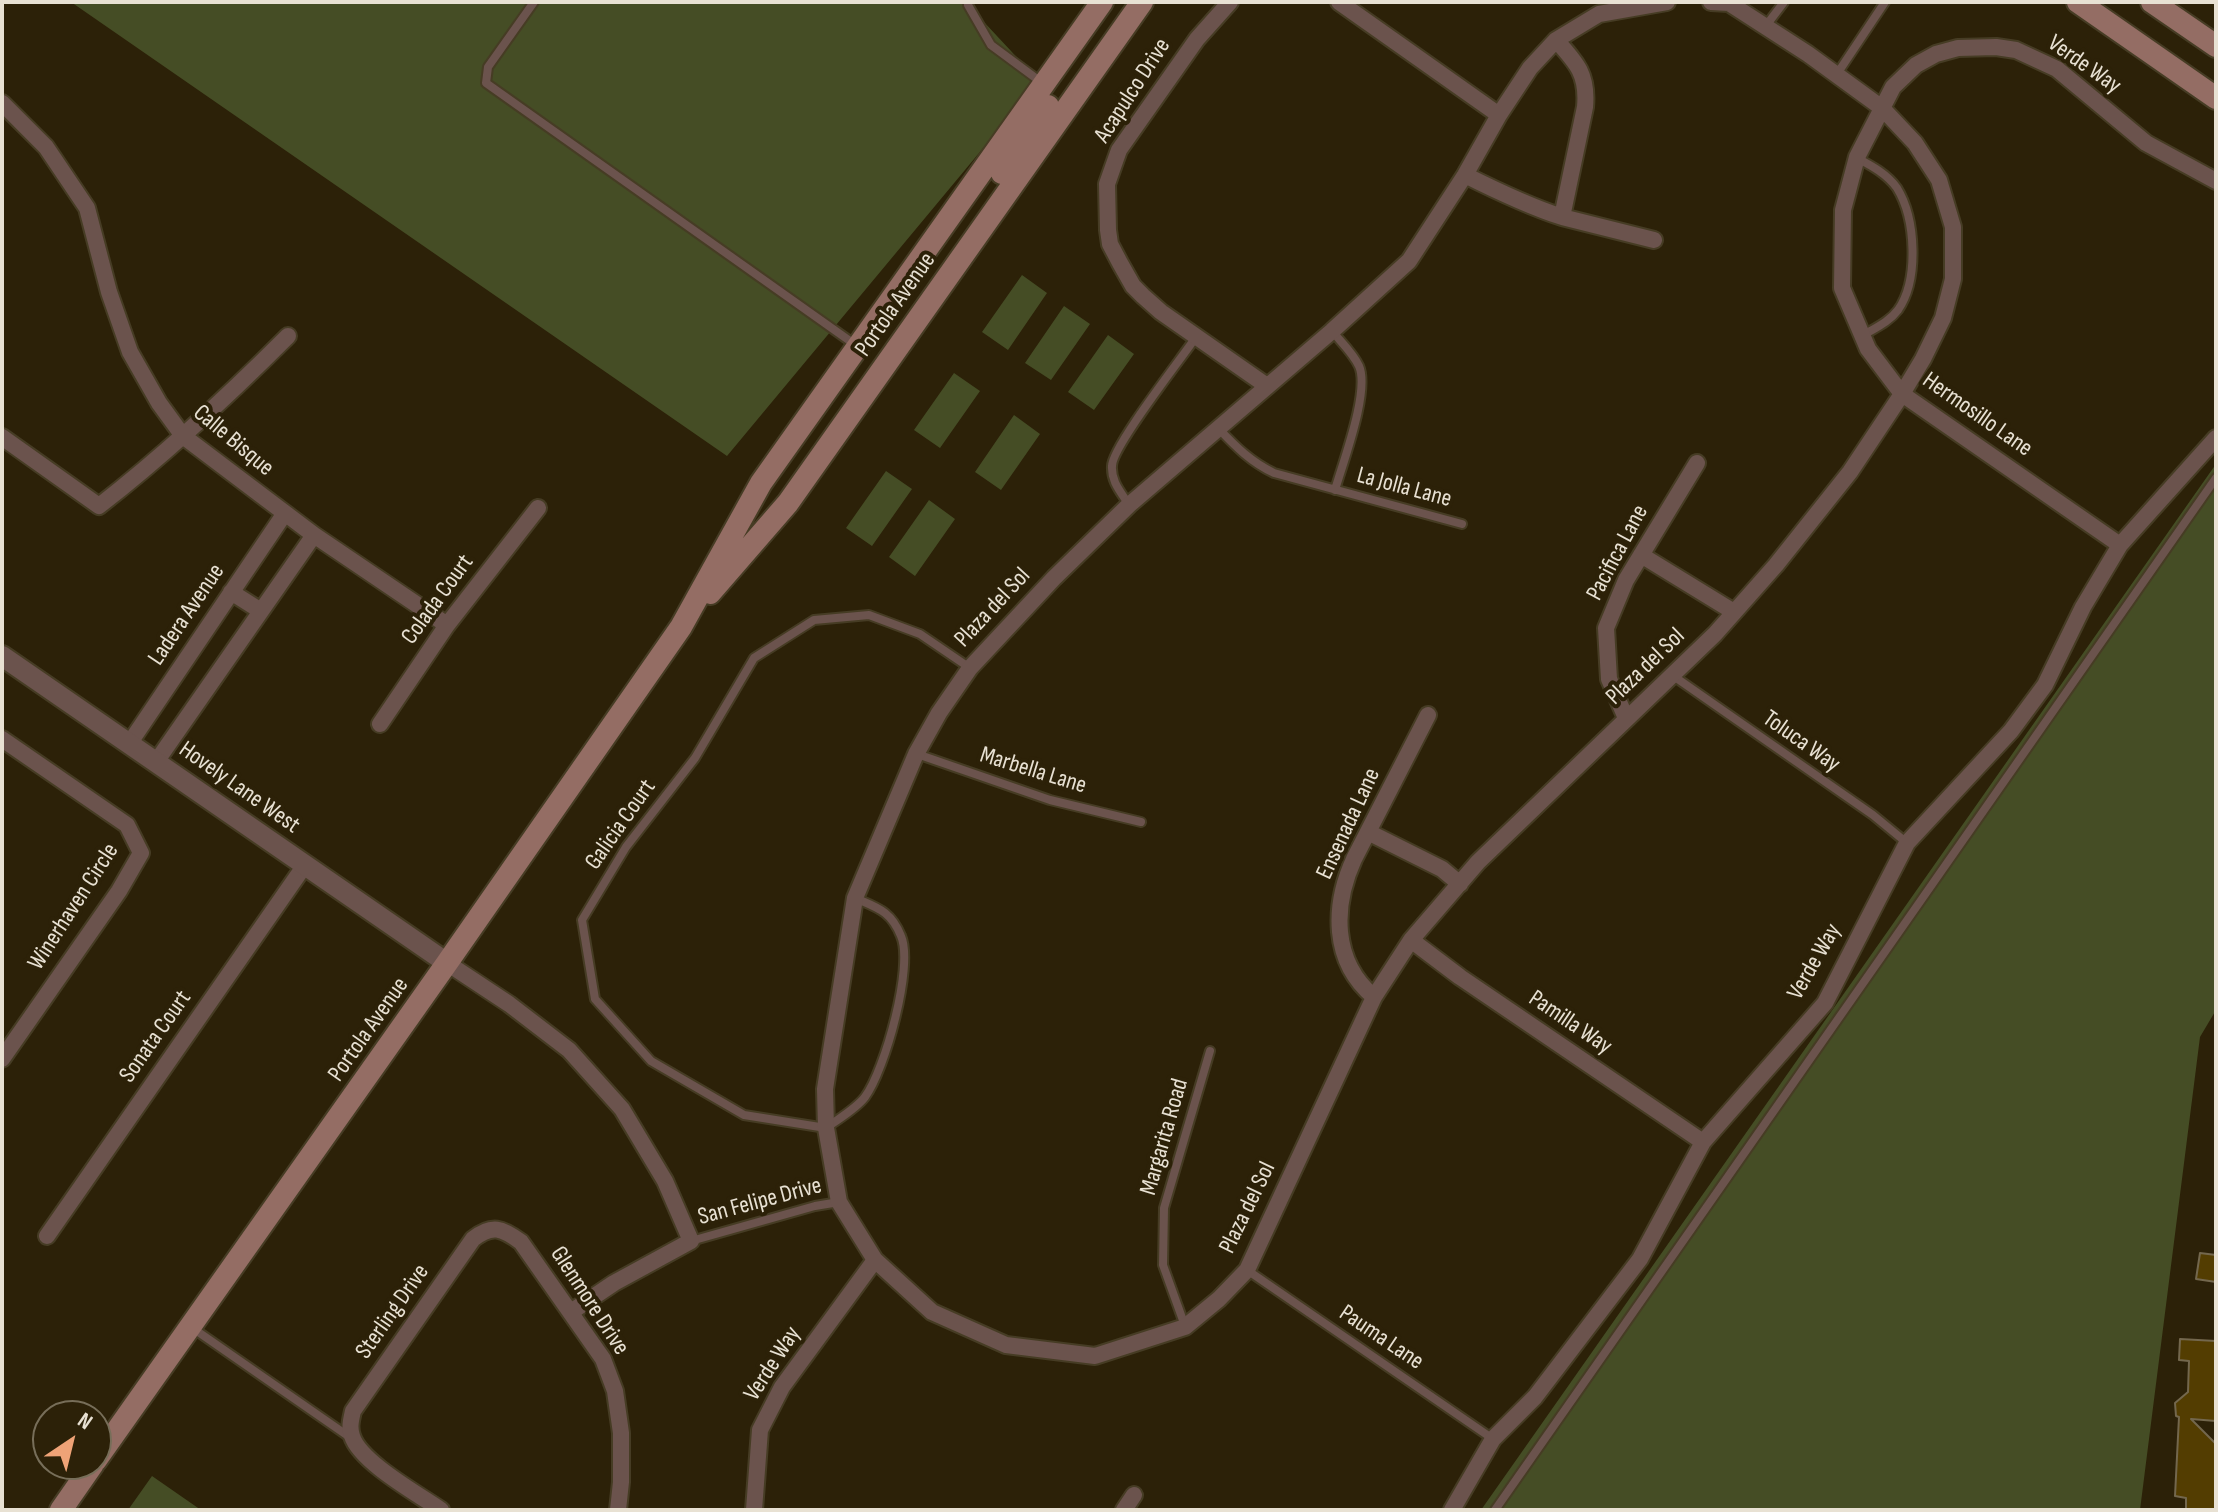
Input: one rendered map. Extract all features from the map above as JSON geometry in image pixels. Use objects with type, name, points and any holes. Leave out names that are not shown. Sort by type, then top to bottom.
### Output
[{"type":"main road","name":"Portola Avenue","points":[[112,1438],[681,627],[761,483],[1102,2]]},
{"type":"main road","name":"Portola Avenue","points":[[681,627],[788,503],[1142,2]]},
{"type":"main road","points":[[2078,2],[2216,98]]},
{"type":"main road","points":[[2163,5],[2216,46]]},
{"type":"main road","points":[[980,229],[985,202],[996,181],[1050,100],[1050,92],[1044,85]]},
{"type":"main road","name":"Portola Avenue","points":[[61,1510],[82,1480]]},
{"type":"street","name":"Acapulco Drive","points":[[1230,2],[1197,39],[1119,150],[1107,184],[1108,230],[1110,244],[1133,286],[1161,312],[1267,386]]},
{"type":"street","points":[[1339,2],[1499,115]]},
{"type":"street","name":"Plaza del Sol","points":[[1667,2],[1599,14],[1556,40],[1530,68],[1409,261],[1129,505],[1054,578],[970,668],[939,713],[916,754],[855,898],[825,1089],[826,1128],[839,1202],[875,1260],[932,1312],[1006,1345],[1095,1356],[1185,1327],[1219,1299],[1247,1270],[1374,997],[1411,940],[1478,862],[1715,634],[1776,565],[1850,472],[1923,359],[1943,318],[1953,279],[1953,227],[1939,180],[1915,143],[1882,108],[1729,2],[1711,2]]},
{"type":"street","points":[[1556,40],[1580,70],[1586,91],[1562,217]]},
{"type":"street","name":"Verde Way","points":[[1882,108],[1893,87],[1916,65],[1936,54],[1975,47],[2016,50],[2057,69],[2146,143],[2216,181]]},
{"type":"street","name":"Calle Bisque","points":[[2,103],[46,147],[87,208],[109,292],[130,352],[159,403],[183,436],[314,535],[447,625]]},
{"type":"street","name":"Hermosillo Lane","points":[[1882,108],[1857,157],[1843,210],[1842,288],[1868,349],[1902,394],[2120,545]]},
{"type":"street","points":[[1465,175],[1538,209],[1654,240]]},
{"type":"street","points":[[2,437],[99,506],[183,436],[288,336]]},
{"type":"street","name":"Verde Way","points":[[1452,1510],[1493,1439],[1535,1397],[1640,1259],[1703,1142],[1825,1003],[1907,843],[2011,731],[2045,685],[2083,607],[2120,545],[2216,438]]},
{"type":"street","name":"Pacifica Lane","points":[[1626,718],[1609,679],[1606,628],[1626,580],[1697,463]]},
{"type":"street","name":"Colada Court","points":[[380,724],[447,625],[538,508]]},
{"type":"street","name":"Ladera Avenue","points":[[129,744],[285,513]]},
{"type":"street","points":[[156,762],[314,535]]},
{"type":"street","points":[[1641,555],[1734,612]]},
{"type":"street","points":[[231,592],[261,611]]},
{"type":"street","name":"Hovely Lane West","points":[[2,656],[447,963]]},
{"type":"street","name":"Ensenada Lane","points":[[1374,997],[1362,987],[1353,971],[1339,931],[1339,910],[1346,877],[1428,715]]},
{"type":"street","name":"Winerhaven Circle","points":[[2,739],[127,825],[141,853],[119,891],[2,1059]]},
{"type":"street","points":[[1368,832],[1442,869],[1460,884]]},
{"type":"street","name":"Sonata Court","points":[[47,1236],[305,865]]},
{"type":"street","name":"Pamilla Way","points":[[1411,940],[1460,977],[1703,1142]]},
{"type":"street","points":[[447,963],[509,1004],[569,1050],[622,1109],[665,1181],[691,1241],[614,1283],[571,1312]]},
{"type":"street","name":"Glenmore Drive","points":[[497,1229],[521,1242],[603,1359],[615,1391],[621,1433],[618,1510]]},
{"type":"street","name":"Sterling Drive","points":[[352,1439],[350,1424],[361,1398],[473,1239],[484,1231],[497,1229]]},
{"type":"street","name":"Verde Way","points":[[754,1510],[760,1430],[782,1387],[875,1260]]},
{"type":"street","points":[[352,1439],[373,1463],[441,1510]]},
{"type":"street","points":[[1124,1510],[1134,1495]]},
{"type":"lane","points":[[534,2],[488,67],[486,83],[858,346]]},
{"type":"lane","points":[[968,2],[991,45],[1044,85]]},
{"type":"lane","points":[[1765,27],[1784,2]]},
{"type":"lane","points":[[1837,74],[1885,2]]},
{"type":"lane","points":[[1857,157],[1885,174],[1896,188],[1905,206],[1912,233],[1912,267],[1899,308],[1890,318],[1862,336]]},
{"type":"lane","name":"La Jolla Lane","points":[[1332,331],[1355,359],[1362,379],[1360,403],[1335,490]]},
{"type":"lane","points":[[1129,505],[1113,480],[1112,459],[1196,337]]},
{"type":"lane","name":"La Jolla Lane","points":[[1219,429],[1239,451],[1274,473],[1462,524]]},
{"type":"lane","points":[[1495,1510],[2216,478]]},
{"type":"lane","name":"Galicia Court","points":[[826,1128],[744,1115],[651,1061],[595,999],[582,920],[626,847],[695,758],[754,658],[814,620],[869,615],[920,634],[970,668]]},
{"type":"lane","name":"Toluca Way","points":[[1671,675],[1873,815],[1907,843]]},
{"type":"lane","name":"Marbella Lane","points":[[916,754],[1050,800],[1141,822]]},
{"type":"lane","points":[[826,1128],[865,1098],[886,1055],[896,1018],[903,971],[903,938],[886,911],[855,898]]},
{"type":"lane","name":"Margarita Road","points":[[1185,1327],[1163,1265],[1164,1208],[1210,1051]]},
{"type":"lane","name":"San Felipe Drive","points":[[691,1241],[839,1202]]},
{"type":"lane","name":"Pauma Lane","points":[[1247,1270],[1493,1439]]},
{"type":"lane","points":[[190,1327],[352,1439]]},
{"type":"green space","points":[[71,2],[968,2],[1039,81],[727,456]]},
{"type":"green space","points":[[1022,275],[1047,293],[1008,350],[982,332]]},
{"type":"green space","points":[[1064,306],[1090,324],[1051,380],[1025,363]]},
{"type":"green space","points":[[1108,335],[1134,354],[1094,410],[1068,392]]},
{"type":"green space","points":[[954,373],[980,391],[940,448],[914,430]]},
{"type":"green space","points":[[1014,415],[1040,434],[1001,490],[975,472]]},
{"type":"green space","points":[[2216,464],[2216,1010],[2200,1037],[2140,1510],[1481,1510]]},
{"type":"green space","points":[[886,471],[912,489],[872,546],[846,528]]},
{"type":"green space","points":[[929,500],[955,519],[915,576],[889,557]]},
{"type":"green space","points":[[152,1476],[201,1510],[128,1510]]},
{"type":"building","points":[[2200,1253],[2216,1255],[2216,1282],[2196,1279]]},
{"type":"building","points":[[2180,1339],[2216,1341],[2216,1421],[2191,1419],[2216,1444],[2216,1510],[2186,1510],[2186,1498],[2175,1496],[2179,1417],[2176,1416],[2175,1403],[2188,1392],[2189,1361],[2179,1360]]}]
